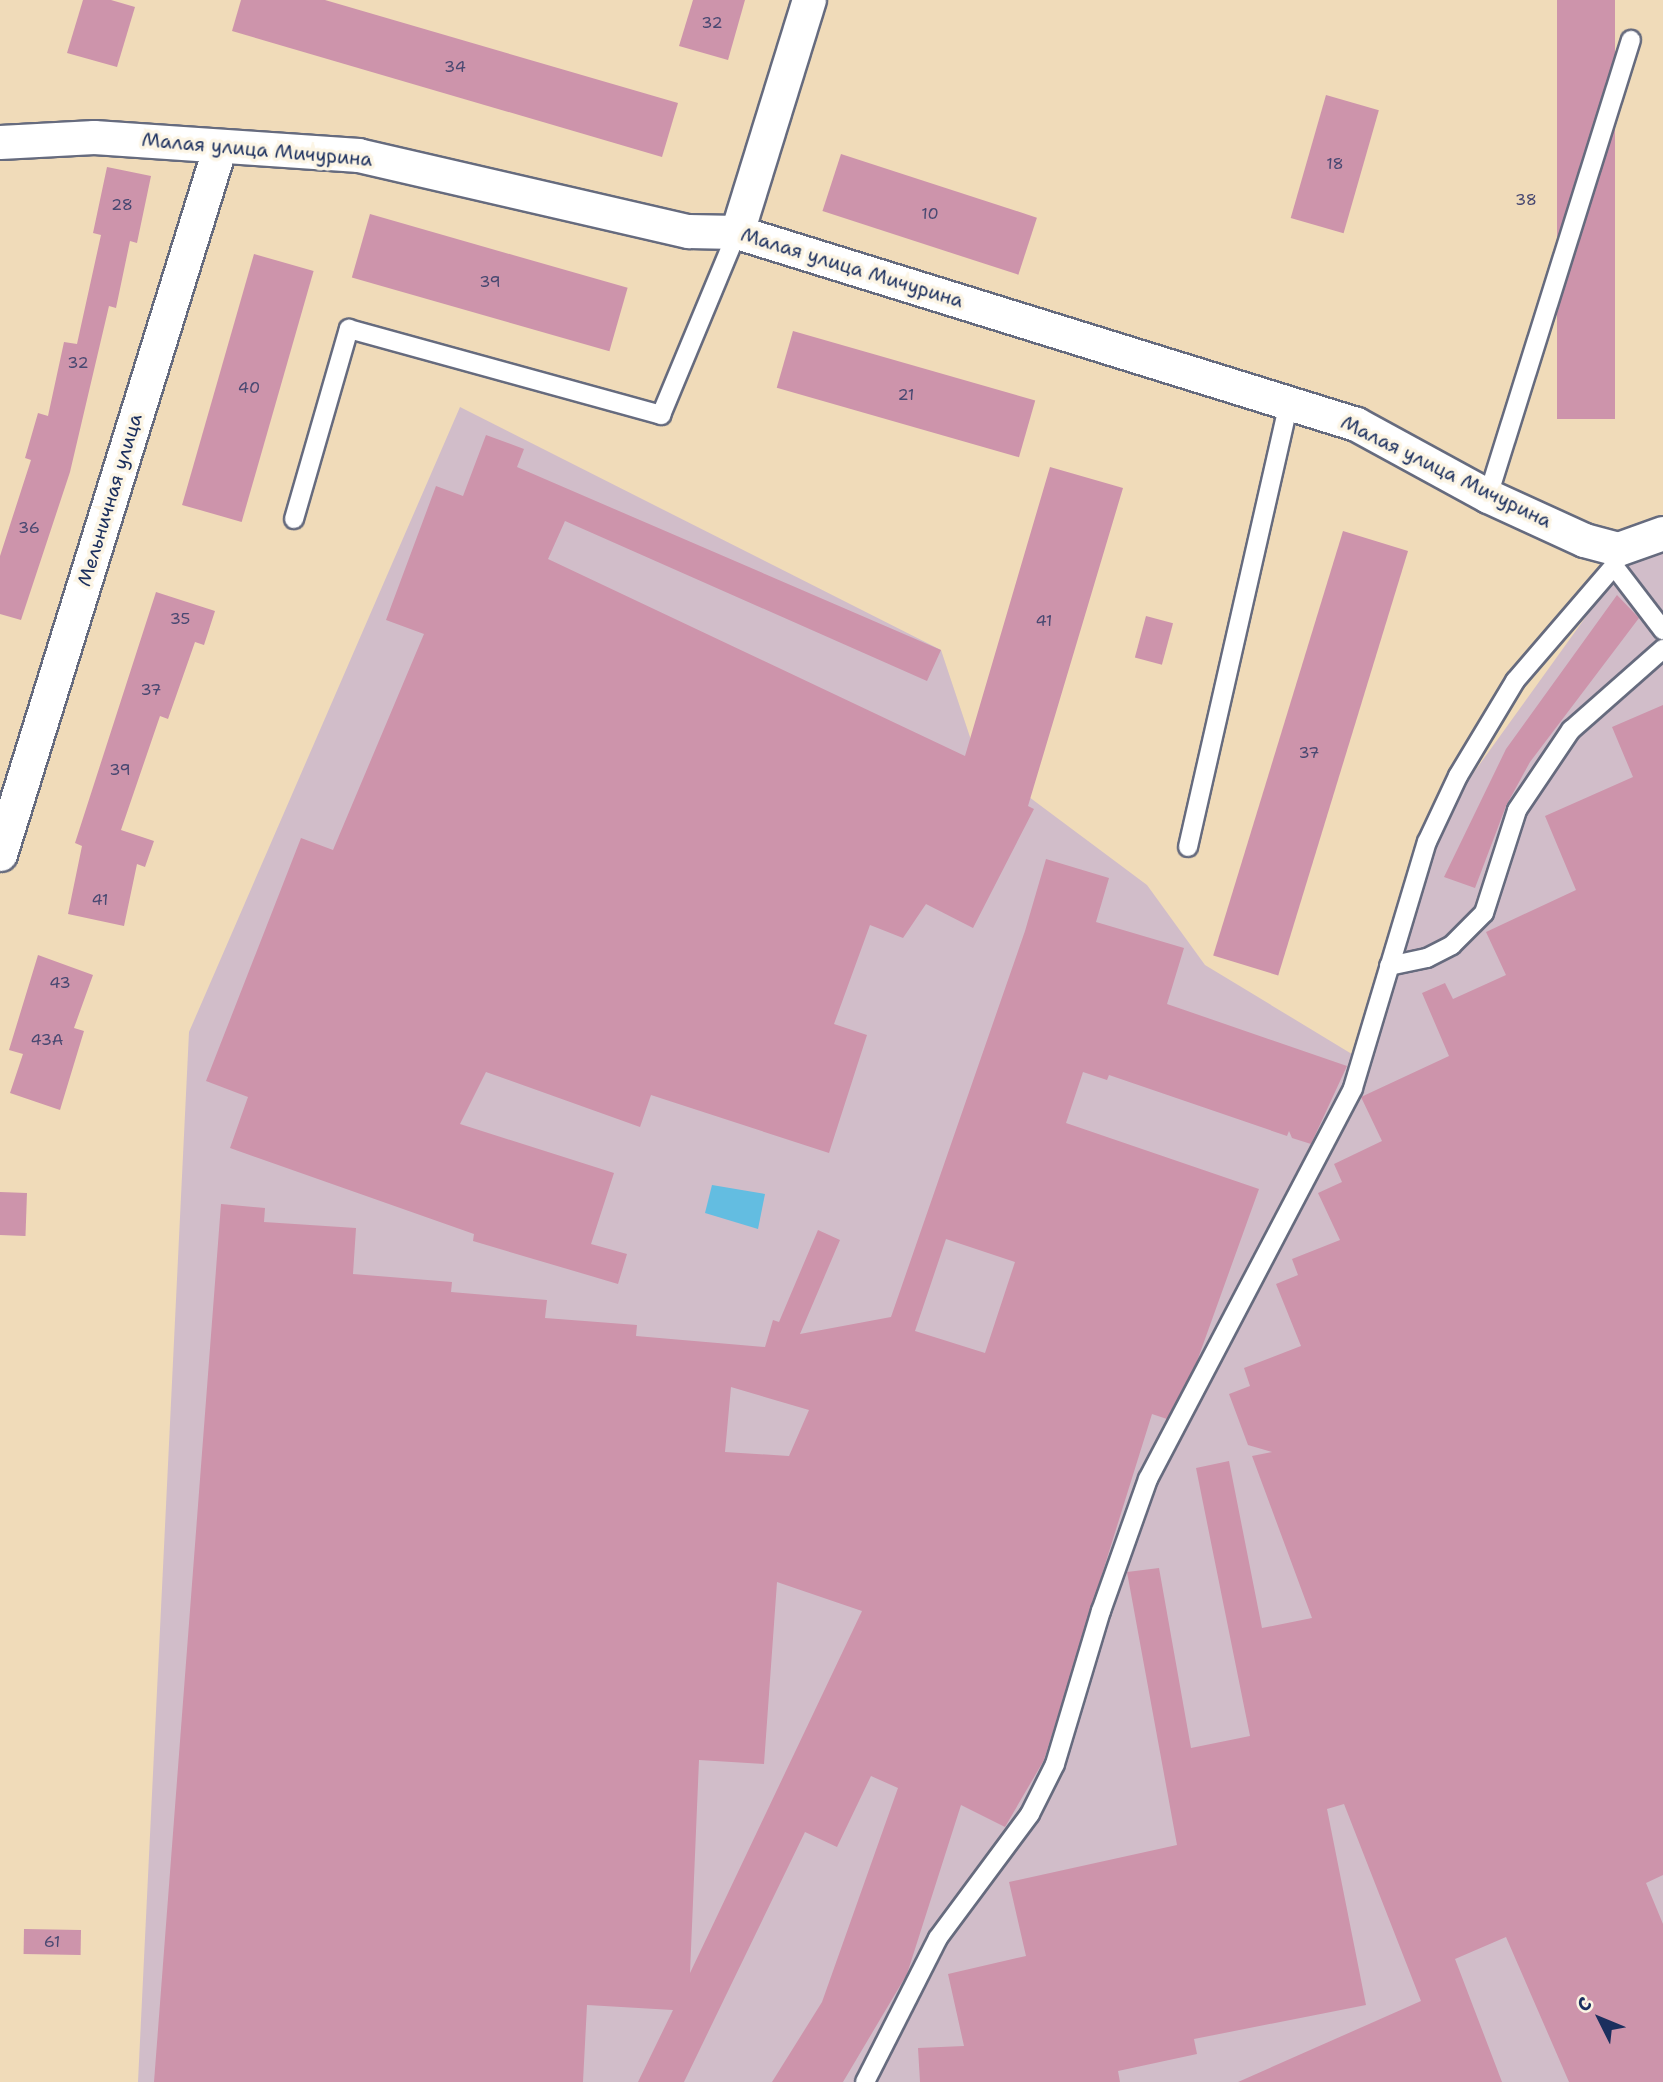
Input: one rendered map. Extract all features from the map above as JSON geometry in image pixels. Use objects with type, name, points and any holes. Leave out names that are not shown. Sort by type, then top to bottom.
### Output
[{"type":"street","points":[[737,232],[809,0]]},
{"type":"street","name":"Малая улица Мичурина","points":[[0,142],[94,137],[358,155],[688,231],[737,232],[1356,424],[1489,496],[1616,557]]},
{"type":"street","name":"Мельничная улица","points":[[0,854],[220,146]]},
{"type":"street","points":[[1616,557],[1663,533]]},
{"type":"lane","points":[[1489,496],[1632,40]]},
{"type":"lane","points":[[294,519],[349,329],[661,415],[737,232]]},
{"type":"lane","points":[[1188,847],[1289,402]]},
{"type":"lane","points":[[865,2082],[938,1938],[1030,1814],[1055,1764],[1101,1611],[1148,1479],[1353,1088],[1427,842],[1458,776],[1515,681],[1616,557],[1663,630]]},
{"type":"lane","points":[[1390,966],[1427,958],[1452,945],[1484,914],[1517,810],[1563,742],[1663,649]]},
{"type":"shaded area","points":[[460,407],[941,650],[977,758],[1147,885],[1205,965],[1365,1062],[1441,818],[1626,561],[1663,550],[1663,2082],[138,2082],[189,1032]]},
{"type":"water","points":[[712,1185],[765,1194],[758,1229],[705,1213]]},
{"type":"building","points":[[83,0],[111,0],[135,7],[117,67],[67,53]]},
{"type":"building","points":[[241,0],[325,0],[678,103],[662,157],[232,31]]},
{"type":"building","points":[[693,0],[745,0],[728,60],[679,46]]},
{"type":"building","points":[[1557,0],[1615,0],[1615,419],[1557,419]]},
{"type":"building","points":[[1326,95],[1379,110],[1344,233],[1291,218]]},
{"type":"building","points":[[841,154],[1037,218],[1018,275],[822,211]]},
{"type":"building","points":[[107,167],[151,176],[137,243],[130,241],[116,308],[109,306],[70,472],[21,620],[0,614],[0,556],[31,460],[25,458],[38,413],[48,416],[64,342],[77,344],[101,235],[93,233]]},
{"type":"building","points":[[370,214],[628,288],[609,351],[352,277]]},
{"type":"building","points":[[254,254],[314,271],[242,522],[182,505]]},
{"type":"building","points":[[793,331],[1035,400],[1019,457],[777,388]]},
{"type":"building","points":[[486,435],[524,449],[517,467],[941,650],[927,681],[565,521],[548,559],[965,756],[1050,467],[1123,488],[1028,806],[1034,809],[973,928],[926,904],[903,938],[870,925],[834,1024],[867,1035],[829,1153],[651,1095],[640,1127],[486,1072],[460,1124],[614,1173],[591,1244],[627,1254],[618,1284],[473,1241],[474,1234],[230,1148],[248,1097],[206,1081],[301,838],[333,850],[424,634],[386,620],[436,486],[463,496]]},
{"type":"building","points":[[1343,531],[1408,551],[1278,975],[1213,956]]},
{"type":"building","points":[[156,592],[215,611],[204,645],[195,642],[168,719],[160,716],[121,830],[154,841],[145,867],[137,864],[124,926],[68,914],[82,846],[75,843]]},
{"type":"building","points":[[1617,595],[1639,618],[1530,762],[1506,806],[1475,888],[1444,877],[1506,749]]},
{"type":"building","points":[[1146,616],[1173,623],[1162,665],[1135,658]]},
{"type":"building","points":[[1663,705],[1663,1875],[1646,1883],[1663,1924],[1663,2082],[1569,2082],[1506,1937],[1455,1959],[1502,2082],[1238,2082],[1421,2001],[1344,1804],[1327,1809],[1366,2005],[1194,2039],[1197,2054],[1118,2071],[1120,2082],[920,2082],[918,2048],[964,2046],[948,1974],[1026,1956],[1009,1882],[1177,1845],[1127,1572],[1159,1568],[1191,1748],[1250,1736],[1196,1468],[1229,1461],[1262,1628],[1312,1618],[1252,1456],[1272,1452],[1248,1445],[1229,1394],[1250,1386],[1244,1368],[1301,1346],[1276,1284],[1298,1275],[1292,1259],[1340,1240],[1318,1193],[1342,1182],[1334,1164],[1382,1141],[1361,1097],[1449,1056],[1422,993],[1445,983],[1453,999],[1506,975],[1486,932],[1576,890],[1545,816],[1633,777],[1612,727]]},
{"type":"building","points":[[1046,859],[1109,878],[1096,922],[1184,948],[1167,1004],[1347,1066],[1311,1144],[1292,1138],[1289,1131],[1287,1136],[1109,1075],[1107,1080],[1083,1072],[1066,1123],[1259,1189],[1196,1364],[1167,1419],[1152,1414],[1044,1760],[1005,1827],[961,1805],[907,1974],[843,2082],[772,2082],[822,2002],[898,1788],[871,1776],[837,1847],[805,1832],[684,2082],[638,2082],[673,2010],[587,2005],[583,2082],[154,2082],[221,1204],[265,1208],[264,1222],[356,1228],[353,1274],[452,1282],[451,1292],[547,1300],[545,1318],[637,1325],[636,1336],[765,1347],[773,1320],[779,1322],[818,1230],[840,1240],[800,1334],[891,1317],[1025,931]],"holes":[[[946,1239],[1015,1262],[985,1353],[915,1331]],[[731,1387],[809,1410],[789,1456],[725,1452]],[[777,1582],[862,1611],[690,1973],[699,1760],[764,1764]]]},
{"type":"building","points":[[38,955],[93,975],[74,1028],[84,1031],[60,1110],[10,1093],[23,1054],[9,1050]]},
{"type":"building","points":[[0,1192],[27,1193],[25,1236],[0,1235]]},
{"type":"building","points":[[24,1929],[81,1930],[81,1955],[24,1954]]}]
